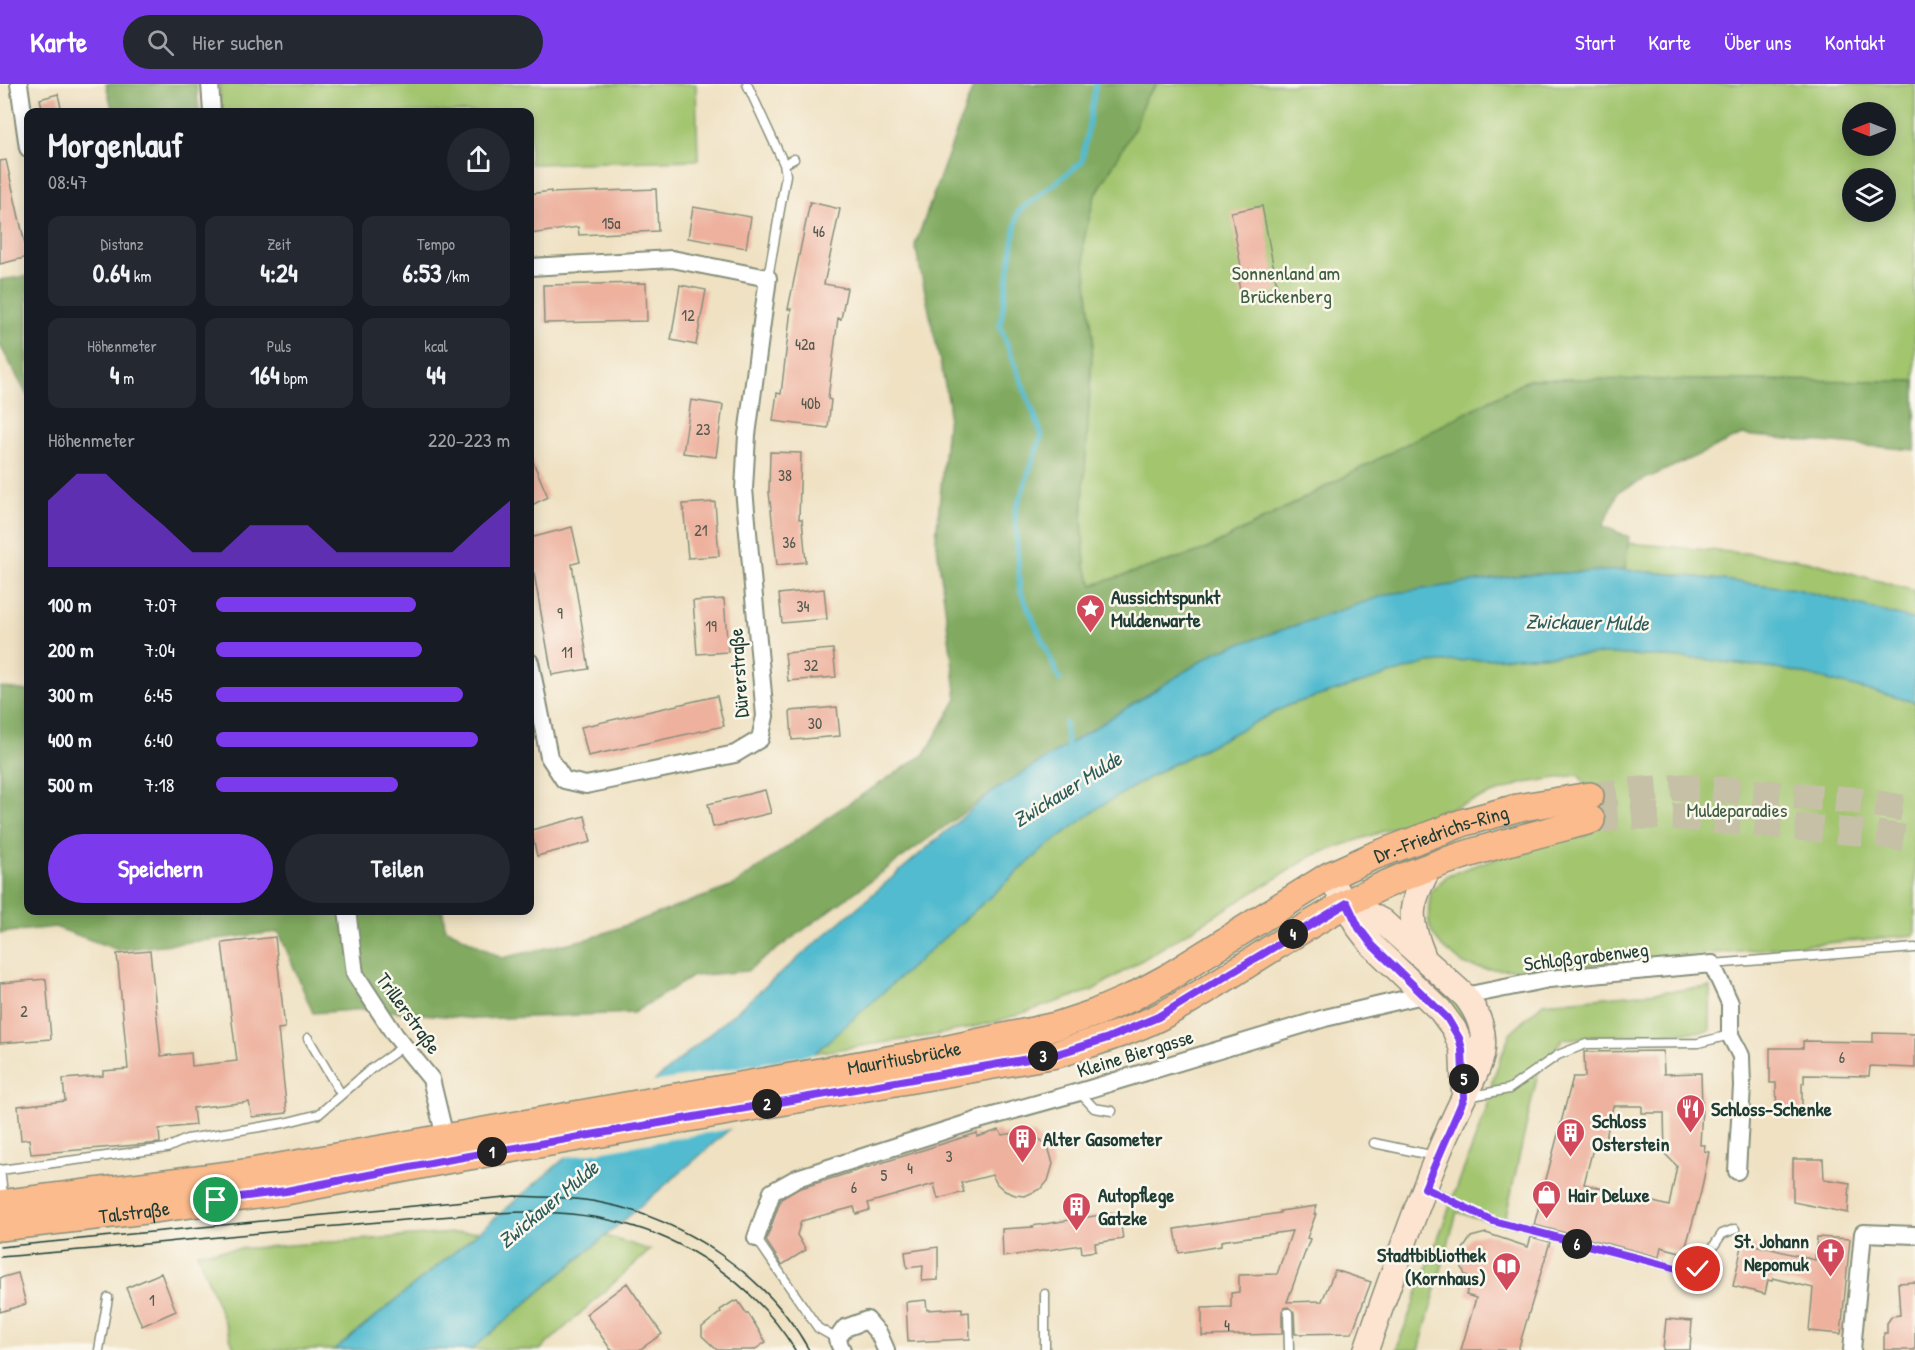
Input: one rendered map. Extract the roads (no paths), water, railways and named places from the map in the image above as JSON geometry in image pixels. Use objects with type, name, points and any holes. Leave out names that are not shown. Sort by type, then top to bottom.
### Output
[{"type":"main road","name":"Dr.-Friedrichs-Ring","points":[[1329,876],[1371,857],[1465,822],[1517,808],[1590,808],[1430,866],[1347,903]]},
{"type":"main road","points":[[1424,957],[1414,933],[1412,911],[1419,888],[1430,866]]},
{"type":"main road","points":[[1329,876],[1347,903],[1359,928],[1372,945],[1447,1018],[1459,1038],[1464,1063],[1464,1098]]},
{"type":"main road","name":"Mauritiusbrücke","points":[[446,1149],[495,1129],[939,1051],[1056,1026],[1132,997],[1202,957],[1329,876]]},
{"type":"main road","points":[[1347,903],[1382,921],[1465,996],[1480,1021],[1483,1046],[1478,1068],[1437,1157],[1366,1350]]},
{"type":"main road","name":"Mauritiusbrücke","points":[[446,1149],[891,1083],[1057,1054],[1108,1038],[1158,1017],[1347,903]]},
{"type":"main road","name":"Talstraße","points":[[3,1215],[146,1210],[286,1191],[446,1149]]},
{"type":"street","points":[[19,84],[24,120]]},
{"type":"street","points":[[210,84],[212,108]]},
{"type":"street","points":[[534,267],[672,259],[768,278]]},
{"type":"street","name":"Dürerstraße","points":[[534,682],[549,757],[564,780],[586,785],[609,781],[735,754],[760,739],[765,716],[744,489],[747,435],[768,278]]},
{"type":"street","name":"Trillerstraße","points":[[348,915],[355,974],[394,1035],[431,1079],[446,1149]]},
{"type":"street","points":[[1712,964],[1730,1003],[1730,1035],[1741,1056],[1742,1086],[1737,1171]]},
{"type":"street","name":"Schloßgrabenweg","points":[[1465,996],[1550,979],[1712,964]]},
{"type":"street","name":"Kleine Biergasse","points":[[756,1238],[772,1192],[797,1178],[975,1121],[1325,1018],[1423,995]]},
{"type":"street","points":[[1852,1350],[1863,1233],[1915,1235]]},
{"type":"street","points":[[840,1345],[845,1328],[867,1320],[879,1334],[886,1350]]},
{"type":"lane","points":[[747,84],[784,164],[786,175],[768,278]]},
{"type":"lane","points":[[784,164],[794,159]]},
{"type":"lane","name":"Schloßgrabenweg","points":[[1712,964],[1915,948]]},
{"type":"lane","points":[[1464,1098],[1509,1089],[1558,1055],[1586,1044],[1698,1043],[1730,1035]]},
{"type":"lane","points":[[308,1038],[341,1094]]},
{"type":"lane","points":[[3,1215],[0,1169],[166,1148],[187,1139],[284,1123],[319,1114],[372,1069],[405,1046]]},
{"type":"lane","points":[[1079,1092],[1094,1108],[1113,1112]]},
{"type":"lane","points":[[1374,1143],[1437,1157]]},
{"type":"lane","points":[[1425,1188],[1493,1221],[1684,1270],[1698,1269],[1722,1234],[1736,1228]]},
{"type":"lane","points":[[756,1238],[818,1328],[840,1345]]},
{"type":"lane","points":[[1045,1294],[1045,1350]]},
{"type":"lane","points":[[99,1350],[108,1298]]},
{"type":"lane","points":[[1288,1313],[1289,1350]]},
{"type":"water","name":"Zwickauer Mulde","points":[[1625,570],[1796,589],[1915,620],[1915,702],[1792,671],[1701,659],[1612,654],[1530,656],[1427,663],[1289,705],[1160,771],[1101,806],[1046,847],[697,1158],[471,1350],[335,1350],[480,1231],[992,792],[1216,652],[1389,594],[1522,575]]},
{"type":"waterway","points":[[1060,680],[1020,590],[1015,512],[1042,435],[1000,326],[1018,212],[1082,162],[1096,84]]},
{"type":"waterway","points":[[1065,723],[1068,751]]},
{"type":"tunnel","points":[[1590,796],[1684,787],[1851,800],[1915,810]]},
{"type":"tunnel","points":[[1591,820],[1636,816],[1679,817],[1879,834],[1915,840]]},
{"type":"tram line","points":[[0,1247],[515,1196],[580,1200],[633,1211],[663,1222],[721,1255],[771,1298],[792,1323],[809,1350]]},
{"type":"tram line","points":[[0,1257],[475,1214],[507,1212],[570,1214],[601,1218],[632,1226],[656,1234],[703,1258],[745,1290],[781,1329],[795,1350]]},
{"type":"place","name":"Aussichtspunkt Muldenwarte","points":[[1090,634]]},
{"type":"place","name":"Schloss-Schenke","points":[[1690,1134]]},
{"type":"place","name":"Schloss Osterstein","points":[[1571,1158]]},
{"type":"place","name":"Alter Gasometer","points":[[1022,1164]]},
{"type":"place","name":"Hair Deluxe","points":[[1547,1220]]},
{"type":"place","name":"Autopflege Gatzke","points":[[1077,1232]]},
{"type":"place","name":"St. Johann Nepomuk","points":[[1830,1278]]},
{"type":"place","name":"Stadtbibliothek (Kornhaus)","points":[[1507,1292]]},
{"type":"park label","name":"Sonnenland am Brückenberg","points":[[1286,284]]},
{"type":"park label","name":"Muldeparadies","points":[[1737,809]]}]
